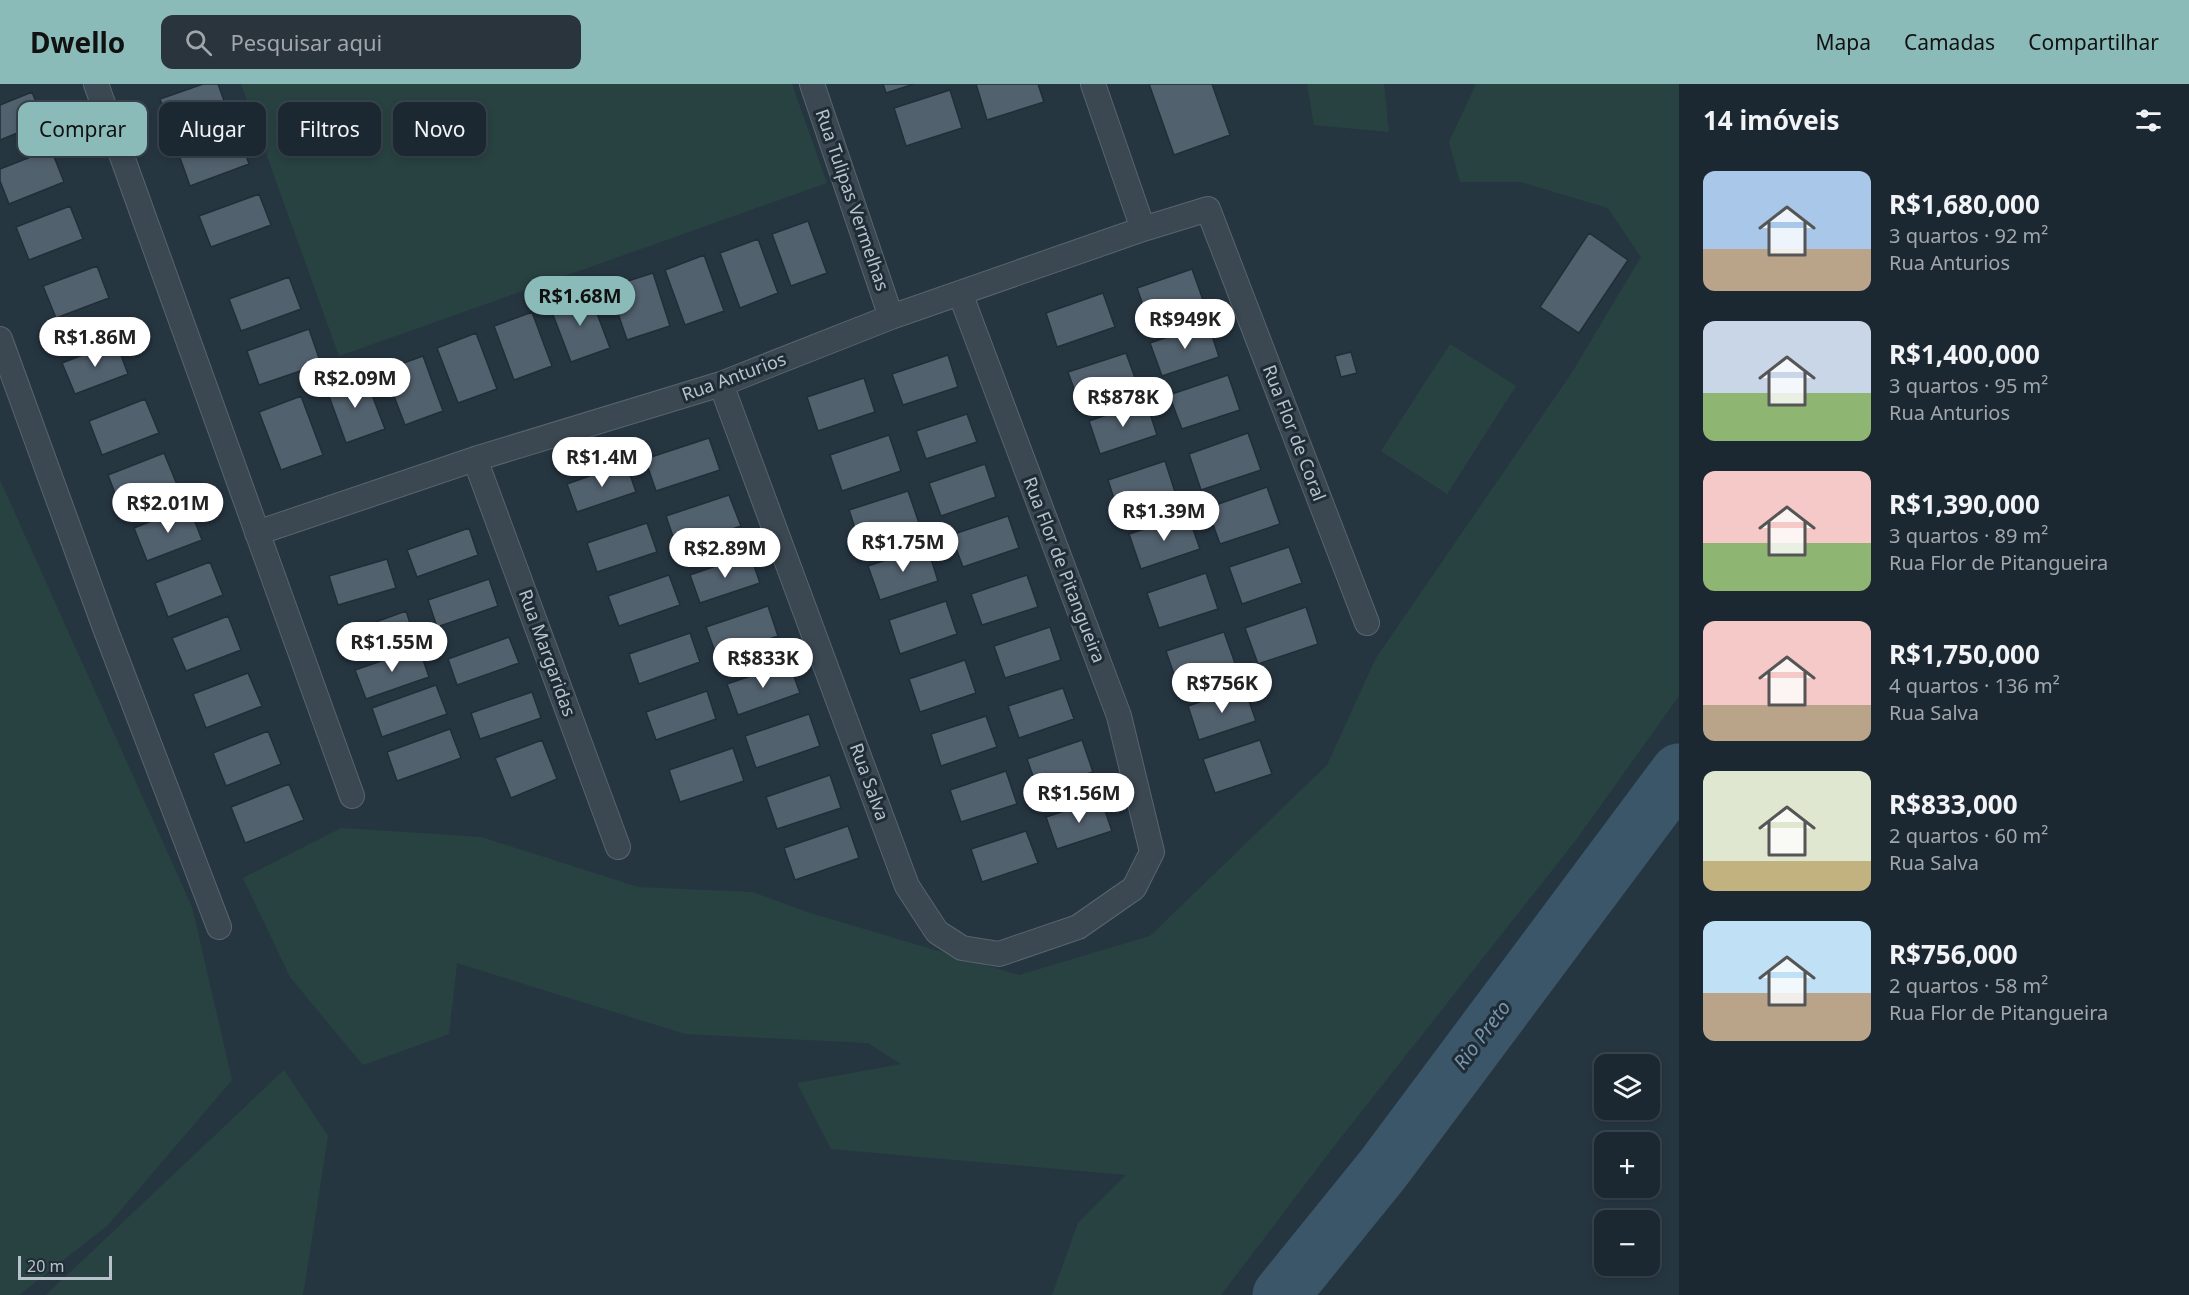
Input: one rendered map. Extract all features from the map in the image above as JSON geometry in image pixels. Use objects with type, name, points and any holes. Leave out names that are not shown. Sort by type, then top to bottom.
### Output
[{"type":"street","points":[[96,84],[352,796]]},
{"type":"street","name":"Rua Tulipas Vermelhas","points":[[812,84],[891,317]]},
{"type":"street","points":[[1093,84],[1143,229]]},
{"type":"street","name":"Rua Anturios","points":[[257,533],[475,459],[721,384],[891,317],[1143,229],[1208,209]]},
{"type":"street","name":"Rua Flor de Coral","points":[[1208,209],[1367,623]]},
{"type":"street","name":"Rua Flor de Pitangueira","points":[[960,293],[1119,716],[1152,852]]},
{"type":"street","points":[[0,339],[105,628],[219,927]]},
{"type":"street","name":"Rua Salva","points":[[721,384],[907,886],[937,932],[962,948],[999,954],[1078,927],[1134,888],[1152,852]]},
{"type":"street","name":"Rua Margaridas","points":[[475,459],[618,847]]},
{"type":"green space","points":[[241,84],[792,84],[827,183],[339,356],[266,153],[266,102],[247,102]]},
{"type":"green space","points":[[1307,84],[1384,84],[1389,132],[1314,125]]},
{"type":"green space","points":[[1476,84],[1679,84],[1679,696],[1576,840],[1335,1145],[1221,1295],[1052,1295],[1078,1223],[1126,1175],[831,1149],[797,1083],[901,1064],[868,1043],[685,1034],[457,963],[449,1034],[363,1065],[290,977],[243,878],[341,828],[481,837],[638,887],[752,892],[810,913],[1019,975],[1150,936],[1327,765],[1376,658],[1573,371],[1641,257],[1608,208],[1521,182],[1460,182],[1449,142]]},
{"type":"green space","points":[[1450,344],[1516,386],[1447,494],[1381,451]]},
{"type":"green space","points":[[0,480],[192,907],[232,1080],[108,1225],[19,1295],[0,1295]]},
{"type":"green space","points":[[284,1070],[328,1136],[303,1295],[46,1295]]},
{"type":"building","points":[[203,84],[218,84],[225,102],[161,102],[160,99]]},
{"type":"building","points":[[883,84],[914,84],[886,93]]},
{"type":"building","points":[[976,84],[1038,84],[1044,102],[987,120]]},
{"type":"building","points":[[1149,84],[1212,84],[1230,135],[1174,155]]},
{"type":"building","points":[[950,90],[962,128],[906,146],[894,108]]},
{"type":"building","points":[[32,92],[36,102],[18,102],[18,133],[0,140],[0,105]]},
{"type":"building","points":[[33,156],[54,156],[64,182],[9,204],[0,181],[0,169]]},
{"type":"building","points":[[179,156],[246,156],[249,164],[190,186]]},
{"type":"building","points":[[259,194],[271,225],[211,247],[199,216]]},
{"type":"building","points":[[70,206],[83,239],[29,260],[16,227]]},
{"type":"building","points":[[808,221],[827,273],[791,286],[772,234]]},
{"type":"building","points":[[1589,233],[1628,260],[1579,333],[1540,307]]},
{"type":"building","points":[[758,239],[778,293],[740,308],[720,253]]},
{"type":"building","points":[[704,255],[724,311],[685,325],[665,270]]},
{"type":"building","points":[[97,266],[109,298],[56,318],[43,286]]},
{"type":"building","points":[[1192,269],[1203,300],[1148,319],[1137,288]]},
{"type":"building","points":[[653,273],[670,326],[627,340],[609,287]]},
{"type":"building","points":[[289,277],[301,309],[241,331],[229,299]]},
{"type":"building","points":[[589,292],[610,348],[571,362],[550,307]]},
{"type":"building","points":[[1103,293],[1115,327],[1057,347],[1046,313]]},
{"type":"building","points":[[532,312],[552,366],[514,380],[494,326]]},
{"type":"building","points":[[1208,323],[1219,357],[1162,376],[1150,343]]},
{"type":"building","points":[[309,329],[321,364],[259,385],[247,351]]},
{"type":"building","points":[[476,333],[497,389],[458,403],[437,348]]},
{"type":"building","points":[[116,342],[128,374],[75,394],[62,363]]},
{"type":"building","points":[[1351,352],[1357,373],[1341,377],[1335,356]]},
{"type":"building","points":[[1126,353],[1138,386],[1080,406],[1068,372]]},
{"type":"building","points":[[948,355],[958,387],[903,405],[892,374]]},
{"type":"building","points":[[423,356],[443,411],[405,425],[384,370]]},
{"type":"building","points":[[364,374],[385,429],[346,443],[326,388]]},
{"type":"building","points":[[1228,375],[1240,410],[1182,429],[1169,395]]},
{"type":"building","points":[[864,378],[875,412],[818,431],[807,397]]},
{"type":"building","points":[[301,396],[323,455],[281,470],[259,412]]},
{"type":"building","points":[[145,399],[159,433],[102,455],[89,421]]},
{"type":"building","points":[[1146,401],[1157,435],[1100,454],[1089,421]]},
{"type":"building","points":[[967,414],[977,442],[926,459],[916,431]]},
{"type":"building","points":[[1248,433],[1261,470],[1201,490],[1189,454]]},
{"type":"building","points":[[889,435],[901,471],[842,491],[830,455]]},
{"type":"building","points":[[709,438],[720,470],[656,491],[645,459]]},
{"type":"building","points":[[164,453],[178,487],[121,509],[108,475]]},
{"type":"building","points":[[1165,461],[1176,495],[1119,514],[1108,480]]},
{"type":"building","points":[[626,463],[636,492],[577,512],[567,484]]},
{"type":"building","points":[[985,464],[996,497],[941,516],[929,483]]},
{"type":"building","points":[[1267,487],[1280,524],[1220,544],[1207,508]]},
{"type":"building","points":[[908,491],[920,526],[861,546],[849,510]]},
{"type":"building","points":[[729,495],[741,526],[677,548],[666,516]]},
{"type":"building","points":[[189,506],[202,540],[147,561],[134,528]]},
{"type":"building","points":[[1188,515],[1200,549],[1141,569],[1129,534]]},
{"type":"building","points":[[1008,516],[1019,548],[963,567],[951,535]]},
{"type":"building","points":[[647,523],[657,552],[597,572],[587,543]]},
{"type":"building","points":[[469,528],[478,555],[417,577],[407,550]]},
{"type":"building","points":[[927,546],[938,581],[880,600],[868,566]]},
{"type":"building","points":[[1289,547],[1302,583],[1242,604],[1229,567]]},
{"type":"building","points":[[750,554],[760,583],[700,603],[690,575]]},
{"type":"building","points":[[387,559],[396,588],[338,605],[329,576]]},
{"type":"building","points":[[210,562],[223,595],[168,617],[155,583]]},
{"type":"building","points":[[1206,573],[1218,609],[1159,628],[1147,593]]},
{"type":"building","points":[[669,575],[680,605],[619,626],[608,596]]},
{"type":"building","points":[[1027,575],[1038,607],[982,625],[971,594]]},
{"type":"building","points":[[489,579],[498,606],[437,627],[428,600]]},
{"type":"building","points":[[946,601],[957,634],[900,654],[889,620]]},
{"type":"building","points":[[768,606],[778,636],[717,657],[706,627]]},
{"type":"building","points":[[1306,607],[1318,644],[1258,664],[1245,628]]},
{"type":"building","points":[[406,611],[415,638],[354,660],[345,633]]},
{"type":"building","points":[[228,616],[241,650],[186,671],[172,638]]},
{"type":"building","points":[[1050,627],[1061,660],[1005,678],[994,646]]},
{"type":"building","points":[[1224,632],[1236,666],[1178,686],[1166,651]]},
{"type":"building","points":[[690,633],[700,662],[639,684],[629,654]]},
{"type":"building","points":[[509,637],[519,663],[457,685],[448,659]]},
{"type":"building","points":[[419,648],[429,677],[366,699],[355,670]]},
{"type":"building","points":[[965,660],[976,693],[920,712],[909,679]]},
{"type":"building","points":[[789,663],[800,693],[738,715],[727,684]]},
{"type":"building","points":[[248,673],[262,706],[206,728],[193,694]]},
{"type":"building","points":[[436,685],[447,714],[382,737],[372,708]]},
{"type":"building","points":[[1244,687],[1256,721],[1199,740],[1188,706]]},
{"type":"building","points":[[1063,688],[1074,719],[1019,738],[1008,706]]},
{"type":"building","points":[[707,691],[716,719],[656,740],[646,712]]},
{"type":"building","points":[[532,692],[541,718],[480,739],[471,713]]},
{"type":"building","points":[[809,714],[820,746],[756,768],[745,736]]},
{"type":"building","points":[[986,716],[997,747],[941,766],[931,734]]},
{"type":"building","points":[[450,729],[461,758],[397,781],[387,752]]},
{"type":"building","points":[[268,731],[281,764],[226,786],[213,753]]},
{"type":"building","points":[[542,740],[557,779],[511,798],[495,758]]},
{"type":"building","points":[[1082,740],[1093,772],[1038,790],[1027,759]]},
{"type":"building","points":[[1260,740],[1272,774],[1215,793],[1203,759]]},
{"type":"building","points":[[733,748],[744,781],[680,802],[669,770]]},
{"type":"building","points":[[1006,771],[1017,804],[961,822],[950,790]]},
{"type":"building","points":[[830,775],[841,808],[777,829],[766,797]]},
{"type":"building","points":[[289,784],[304,820],[245,843],[231,807]]},
{"type":"building","points":[[1101,799],[1112,831],[1057,849],[1046,817]]},
{"type":"building","points":[[848,826],[859,858],[795,880],[784,848]]},
{"type":"building","points":[[1026,831],[1038,863],[982,882],[971,849]]},
{"type":"waterway","name":"Rio Preto","points":[[1281,1295],[1383,1169],[1679,772]]}]
